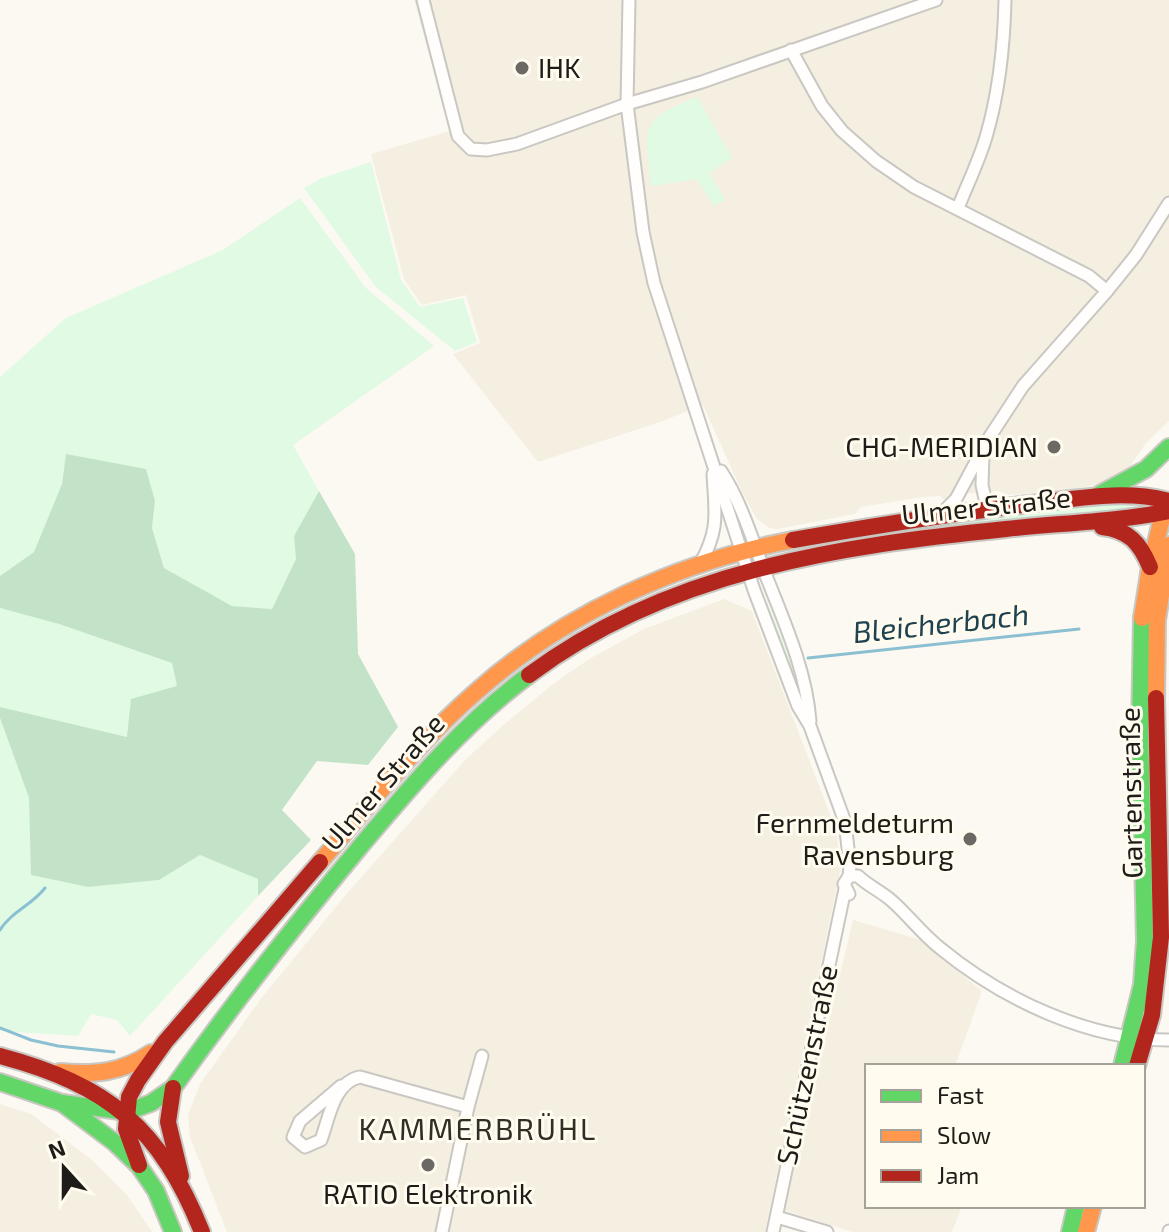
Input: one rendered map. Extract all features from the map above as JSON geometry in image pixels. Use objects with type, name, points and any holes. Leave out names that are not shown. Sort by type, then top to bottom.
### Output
[{"type":"main road","points":[[1091,498],[1128,482],[1159,460],[1169,447]]},
{"type":"main road","name":"Ulmer Straße","points":[[1151,496],[1167,503],[1061,523],[943,535],[755,568],[647,605],[602,627],[509,690],[470,724],[399,801],[292,928],[173,1088],[151,1103],[127,1112],[129,1097],[138,1080],[165,1042],[366,808],[456,710],[506,667],[592,612],[642,586],[748,549],[880,523],[942,513],[1091,498],[1151,496]]},
{"type":"main road","name":"Gartenstraße","points":[[1137,1064],[1145,941],[1140,670],[1142,619],[1148,562],[1167,503]]},
{"type":"main road","points":[[1061,523],[1121,528],[1137,542],[1148,562]]},
{"type":"main road","name":"Gartenstraße","points":[[1123,1064],[1138,1038],[1157,990],[1160,959],[1155,666],[1157,620],[1169,545]]},
{"type":"main road","points":[[50,1071],[94,1075],[113,1073],[134,1065],[165,1042]]},
{"type":"main road","points":[[0,1056],[50,1071],[85,1086],[127,1112],[184,1185]]},
{"type":"main road","points":[[0,1082],[62,1103],[127,1112]]},
{"type":"main road","points":[[173,1088],[167,1108],[167,1131],[202,1232]]},
{"type":"main road","points":[[62,1103],[114,1142],[139,1166],[156,1191],[173,1232]]},
{"type":"main road","points":[[127,1112],[126,1129],[139,1166]]},
{"type":"main road","points":[[1070,1232],[1076,1208]]},
{"type":"main road","points":[[1086,1232],[1092,1208]]},
{"type":"street","points":[[423,0],[458,136],[471,149],[487,150],[517,144],[936,0]]},
{"type":"street","points":[[629,0],[627,104],[643,232],[654,283],[695,410],[755,568],[798,706],[810,726],[845,822],[851,872],[892,901],[937,946],[977,975],[1078,1024],[1115,1035],[1169,1040]]},
{"type":"street","points":[[958,208],[992,114],[1005,37],[1005,0]]},
{"type":"street","points":[[791,50],[822,106],[842,131],[876,161],[914,187],[1089,276],[1107,291]]},
{"type":"street","points":[[942,513],[956,499],[1023,386],[1136,255],[1169,203]]},
{"type":"street","points":[[984,450],[982,485],[987,508]]},
{"type":"street","points":[[700,564],[712,543],[716,528],[712,457]]},
{"type":"street","name":"Schützenstraße","points":[[773,1232],[846,894],[845,879],[851,872]]},
{"type":"street","points":[[846,894],[855,895],[867,886]]},
{"type":"street","points":[[442,1232],[482,1056]]},
{"type":"street","points":[[341,1086],[321,1140],[305,1147],[293,1137],[300,1121],[341,1086],[351,1078],[360,1077],[468,1107]]},
{"type":"street","points":[[777,1217],[827,1232]]},
{"type":"shaded area","points":[[414,0],[1169,0],[1169,421],[1146,443],[1128,469],[1106,482],[1076,489],[1009,495],[999,491],[959,494],[956,499],[923,497],[861,507],[855,514],[778,529],[769,528],[757,519],[703,405],[538,462],[453,354],[480,343],[466,295],[422,305],[404,279],[371,154],[450,131]]},
{"type":"shaded area","points":[[724,599],[752,611],[836,830],[841,867],[765,1232],[227,1232],[190,1137],[188,1115],[200,1084],[260,1000],[344,897],[464,761],[501,727],[589,659],[644,629]]},
{"type":"shaded area","points":[[853,920],[918,939],[982,991],[956,1064],[865,1064],[865,1208],[961,1208],[952,1232],[852,1232],[784,1210]]},
{"type":"shaded area","points":[[0,1104],[31,1114],[92,1160],[127,1195],[152,1232],[0,1232]]},
{"type":"green space","points":[[697,97],[732,158],[709,173],[725,200],[714,206],[697,179],[651,186],[650,128],[664,112]]},
{"type":"green space","points":[[371,162],[401,280],[420,307],[463,298],[477,342],[455,351],[376,287],[304,188],[322,178]]},
{"type":"green space","points":[[300,198],[366,288],[434,346],[293,445],[319,491],[294,536],[296,559],[272,609],[232,606],[164,568],[152,528],[155,501],[66,455],[62,484],[34,552],[0,576],[0,377],[66,318],[223,250]]},
{"type":"green space","points":[[66,454],[146,469],[155,501],[152,528],[164,568],[232,606],[272,609],[296,559],[294,536],[319,491],[355,554],[358,654],[398,727],[368,765],[317,761],[282,810],[311,840],[258,896],[258,879],[200,855],[159,880],[88,887],[31,875],[29,798],[0,718],[0,707],[127,737],[131,699],[177,686],[172,663],[59,624],[0,608],[0,576],[34,552],[62,484]]},
{"type":"green space","points":[[1142,500],[1143,507],[936,529],[798,552],[798,549],[936,522]]},
{"type":"green space","points":[[765,597],[794,668],[805,704],[801,703]]},
{"type":"green space","points":[[0,608],[59,624],[172,663],[177,686],[127,737],[0,707]]},
{"type":"green space","points":[[0,718],[29,798],[32,875],[88,887],[159,880],[200,855],[258,879],[258,896],[130,1036],[117,1020],[91,1014],[78,1036],[0,1031]]},
{"type":"waterway","name":"Bleicherbach","points":[[808,658],[1079,629]]},
{"type":"waterway","points":[[0,930],[45,888]]},
{"type":"waterway","points":[[0,1028],[58,1046],[114,1052]]},
{"type":"traffic: fast","points":[[1100,494],[1146,469],[1169,447]]},
{"type":"traffic: fast","points":[[1122,1064],[1142,985],[1145,941],[1140,729],[1142,618]]},
{"type":"traffic: fast","points":[[62,1103],[127,1112],[151,1103],[173,1088],[287,936],[399,801],[460,735],[529,675]]},
{"type":"traffic: fast","points":[[0,1082],[62,1103],[114,1142],[139,1166],[156,1191],[173,1232]]},
{"type":"traffic: fast","points":[[1070,1232],[1076,1208]]},
{"type":"traffic: slow","points":[[1142,618],[1150,567],[1165,506]]},
{"type":"traffic: slow","points":[[320,862],[395,774],[455,711],[511,663],[547,638],[625,594],[666,577],[707,562],[793,540]]},
{"type":"traffic: slow","points":[[1156,698],[1157,620],[1169,545]]},
{"type":"traffic: slow","points":[[60,1072],[118,1069],[151,1053]]},
{"type":"traffic: slow","points":[[1086,1232],[1092,1208]]},
{"type":"traffic: jam","points":[[793,540],[940,516],[1082,498],[1117,495],[1169,501]]},
{"type":"traffic: jam","points":[[529,675],[583,640],[639,611],[757,569],[880,544],[1169,511]]},
{"type":"traffic: jam","points":[[1102,527],[1119,531],[1132,539],[1150,567]]},
{"type":"traffic: jam","points":[[1138,1064],[1152,1015],[1161,937],[1156,698]]},
{"type":"traffic: jam","points":[[139,1165],[126,1129],[129,1097],[138,1080],[165,1042],[320,862]]},
{"type":"traffic: jam","points":[[0,1056],[71,1081],[126,1116],[168,1164],[202,1232]]},
{"type":"traffic: jam","points":[[173,1088],[168,1122],[181,1176]]},
{"type":"place","name":"IHK","points":[[522,68]]},
{"type":"place","name":"CHG-MERIDIAN","points":[[1054,447]]},
{"type":"place","name":"Fernmeldeturm Ravensburg","points":[[970,839]]},
{"type":"place","name":"RATIO Elektronik","points":[[428,1165]]},
{"type":"district","name":"KAMMERBRÜHL","points":[[478,1130]]}]
